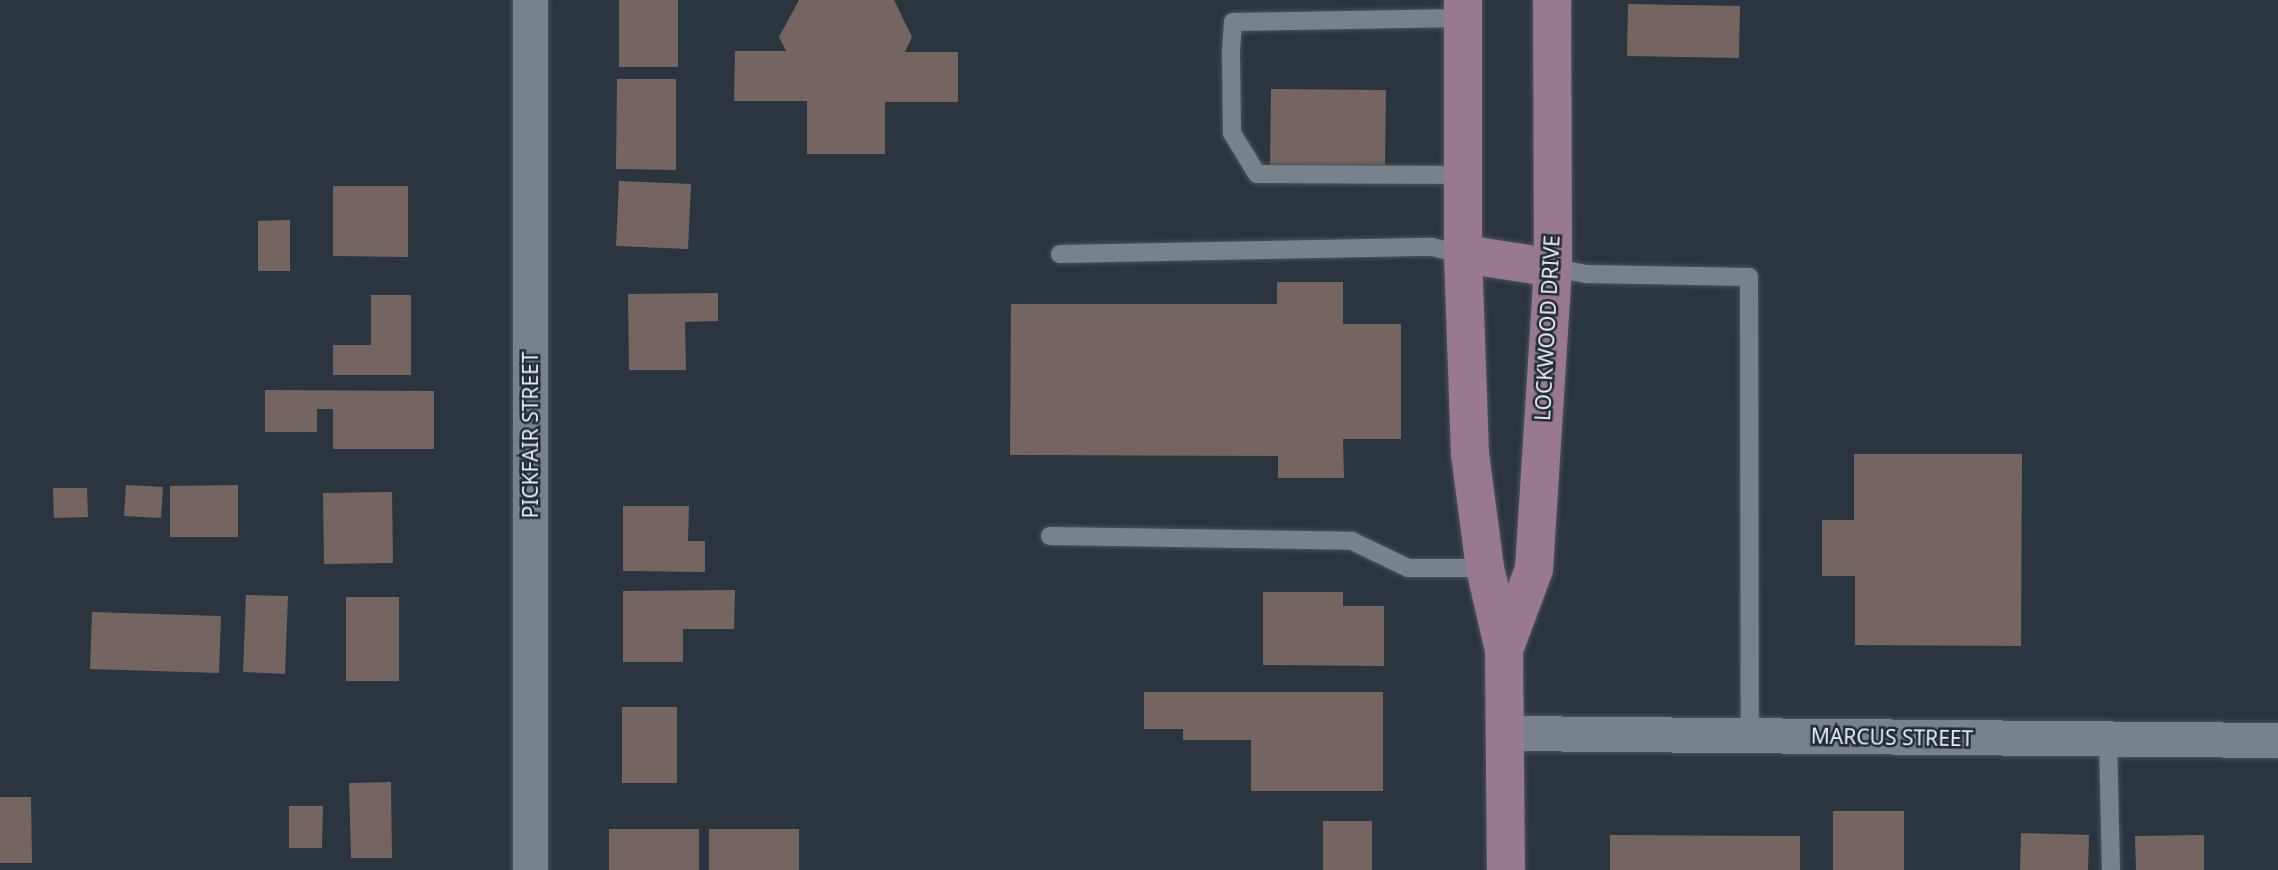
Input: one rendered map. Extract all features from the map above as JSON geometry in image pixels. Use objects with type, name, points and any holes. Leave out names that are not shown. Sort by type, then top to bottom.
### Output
[{"type":"main road","name":"LOCKWOOD DRIVE","points":[[1504,650],[1534,569],[1553,268],[1552,0]]},
{"type":"main road","name":"LOCKWOOD DRIVE","points":[[1462,9],[1463,254],[1470,454],[1485,568],[1504,650],[1506,870]]},
{"type":"main road","points":[[1463,254],[1553,268]]},
{"type":"street","name":"PICKFAIR STREET","points":[[530,0],[530,870]]},
{"type":"street","name":"MARCUS STREET","points":[[1506,733],[2278,740]]},
{"type":"lane","points":[[1462,9],[1233,22],[1232,133],[1257,174],[1462,175]]},
{"type":"lane","points":[[1060,254],[1433,247],[1463,254]]},
{"type":"lane","points":[[1553,268],[1587,274],[1749,277],[1750,736]]},
{"type":"lane","points":[[1050,536],[1352,541],[1408,568],[1485,568]]},
{"type":"lane","points":[[2108,739],[2110,870]]},
{"type":"building","points":[[619,0],[678,0],[678,67],[619,67]]},
{"type":"building","points":[[799,0],[894,0],[912,37],[905,52],[958,52],[958,102],[885,102],[885,154],[807,154],[807,101],[734,101],[735,51],[786,51],[779,37]]},
{"type":"building","points":[[1628,4],[1740,6],[1739,58],[1627,56]]},
{"type":"building","points":[[617,79],[676,79],[676,170],[616,169]]},
{"type":"building","points":[[1271,89],[1386,90],[1385,165],[1270,165]]},
{"type":"building","points":[[619,181],[691,184],[688,249],[616,246]]},
{"type":"building","points":[[333,186],[408,186],[408,257],[333,256]]},
{"type":"building","points":[[290,220],[290,271],[258,271],[258,221]]},
{"type":"building","points":[[1277,282],[1343,282],[1343,324],[1401,324],[1401,439],[1343,439],[1344,478],[1278,478],[1278,456],[1010,455],[1011,304],[1277,304]]},
{"type":"building","points":[[718,293],[718,321],[685,322],[686,370],[629,370],[628,294]]},
{"type":"building","points":[[371,295],[411,295],[411,375],[333,375],[333,345],[371,345]]},
{"type":"building","points":[[265,390],[434,391],[434,449],[333,449],[333,409],[317,409],[317,432],[265,432]]},
{"type":"building","points":[[1854,454],[2022,454],[2021,646],[1855,645],[1855,576],[1822,576],[1822,520],[1854,520]]},
{"type":"building","points":[[126,485],[163,487],[161,518],[124,516]]},
{"type":"building","points":[[238,485],[238,537],[170,537],[170,486]]},
{"type":"building","points":[[53,488],[87,488],[88,517],[54,518]]},
{"type":"building","points":[[392,492],[393,563],[324,564],[323,493]]},
{"type":"building","points":[[623,506],[689,506],[688,541],[705,541],[705,572],[623,571]]},
{"type":"building","points":[[735,590],[734,629],[683,629],[683,662],[623,662],[623,591]]},
{"type":"building","points":[[1263,592],[1343,592],[1343,606],[1384,606],[1384,666],[1263,665]]},
{"type":"building","points":[[246,595],[288,596],[285,674],[243,672]]},
{"type":"building","points":[[346,597],[399,597],[399,681],[346,681]]},
{"type":"building","points":[[92,612],[221,616],[219,673],[90,669]]},
{"type":"building","points":[[1144,692],[1383,692],[1383,791],[1251,791],[1251,740],[1183,740],[1183,729],[1144,729]]},
{"type":"building","points":[[622,707],[677,707],[677,783],[622,783]]},
{"type":"building","points":[[391,782],[392,858],[351,858],[349,783]]},
{"type":"building","points":[[0,797],[31,797],[32,863],[0,863]]},
{"type":"building","points":[[289,806],[323,806],[322,848],[289,848]]},
{"type":"building","points":[[1833,811],[1904,811],[1904,870],[1833,870]]},
{"type":"building","points":[[1323,821],[1372,821],[1372,870],[1323,870]]},
{"type":"building","points":[[609,829],[699,829],[699,870],[609,870]]},
{"type":"building","points":[[709,829],[799,829],[799,870],[709,870]]},
{"type":"building","points":[[2021,833],[2089,835],[2088,870],[2020,870]]},
{"type":"building","points":[[1610,835],[1800,836],[1800,870],[1610,870]]},
{"type":"building","points":[[2204,835],[2204,870],[2136,870],[2135,836]]}]
